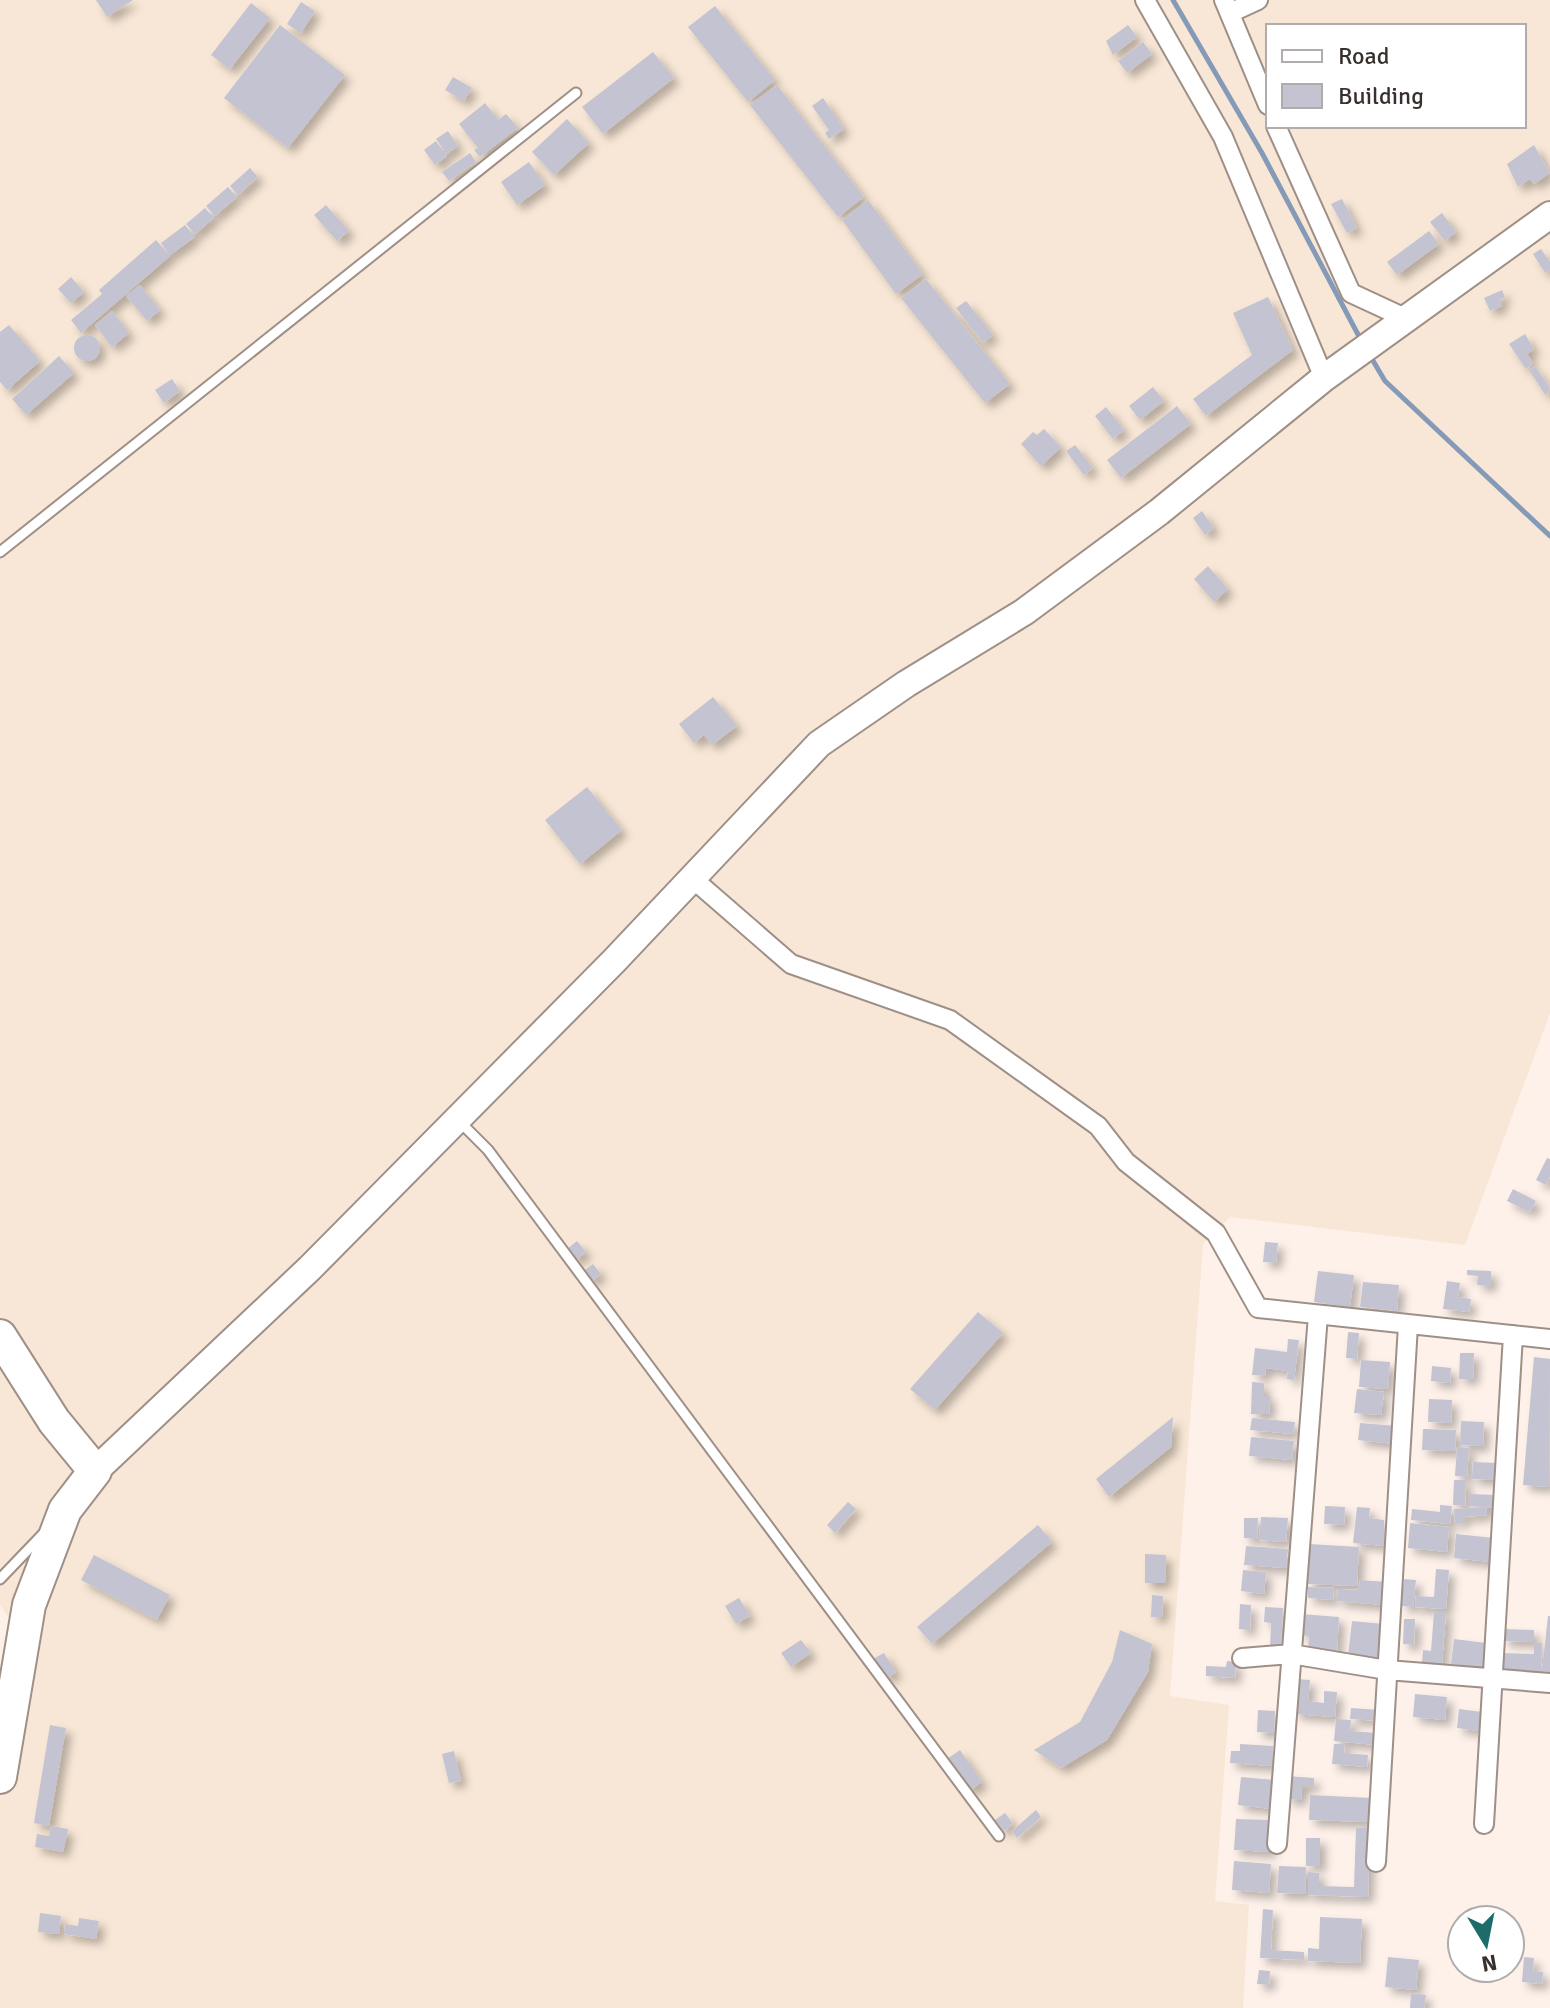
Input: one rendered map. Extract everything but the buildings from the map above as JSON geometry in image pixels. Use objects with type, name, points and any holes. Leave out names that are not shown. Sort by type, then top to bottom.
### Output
[{"type":"highway","points":[[0,1336],[54,1421],[95,1471],[65,1510],[29,1605],[0,1777]]},
{"type":"main road","points":[[95,1471],[310,1268],[819,744],[906,684],[1024,612],[1159,512],[1328,375],[1550,215]]},
{"type":"street","points":[[1145,0],[1223,137],[1328,375]]},
{"type":"street","points":[[1258,0],[1228,6],[1266,100]]},
{"type":"street","points":[[1277,128],[1351,293],[1399,325]]},
{"type":"street","points":[[692,878],[791,964],[950,1020],[1098,1126],[1126,1162],[1216,1233],[1258,1308],[1550,1339]]},
{"type":"street","points":[[1277,1844],[1318,1315]]},
{"type":"street","points":[[1376,1862],[1408,1325]]},
{"type":"street","points":[[1484,1824],[1513,1335]]},
{"type":"street","points":[[1242,1658],[1291,1654],[1387,1670],[1550,1683]]},
{"type":"lane","points":[[0,552],[576,93]]},
{"type":"lane","points":[[456,1119],[488,1150],[999,1836]]},
{"type":"lane","points":[[0,1579],[65,1510]]},
{"type":"shaded area","points":[[0,0],[1550,0],[1550,1013],[1465,1245],[1230,1217],[1203,1244],[1170,1696],[1229,1705],[1215,1901],[1249,1905],[1243,2008],[0,2008],[0,1795],[23,1639],[0,1605]]},
{"type":"waterway","points":[[1173,0],[1262,153],[1362,342]]},
{"type":"waterway","points":[[1369,354],[1385,381],[1550,536]]}]
